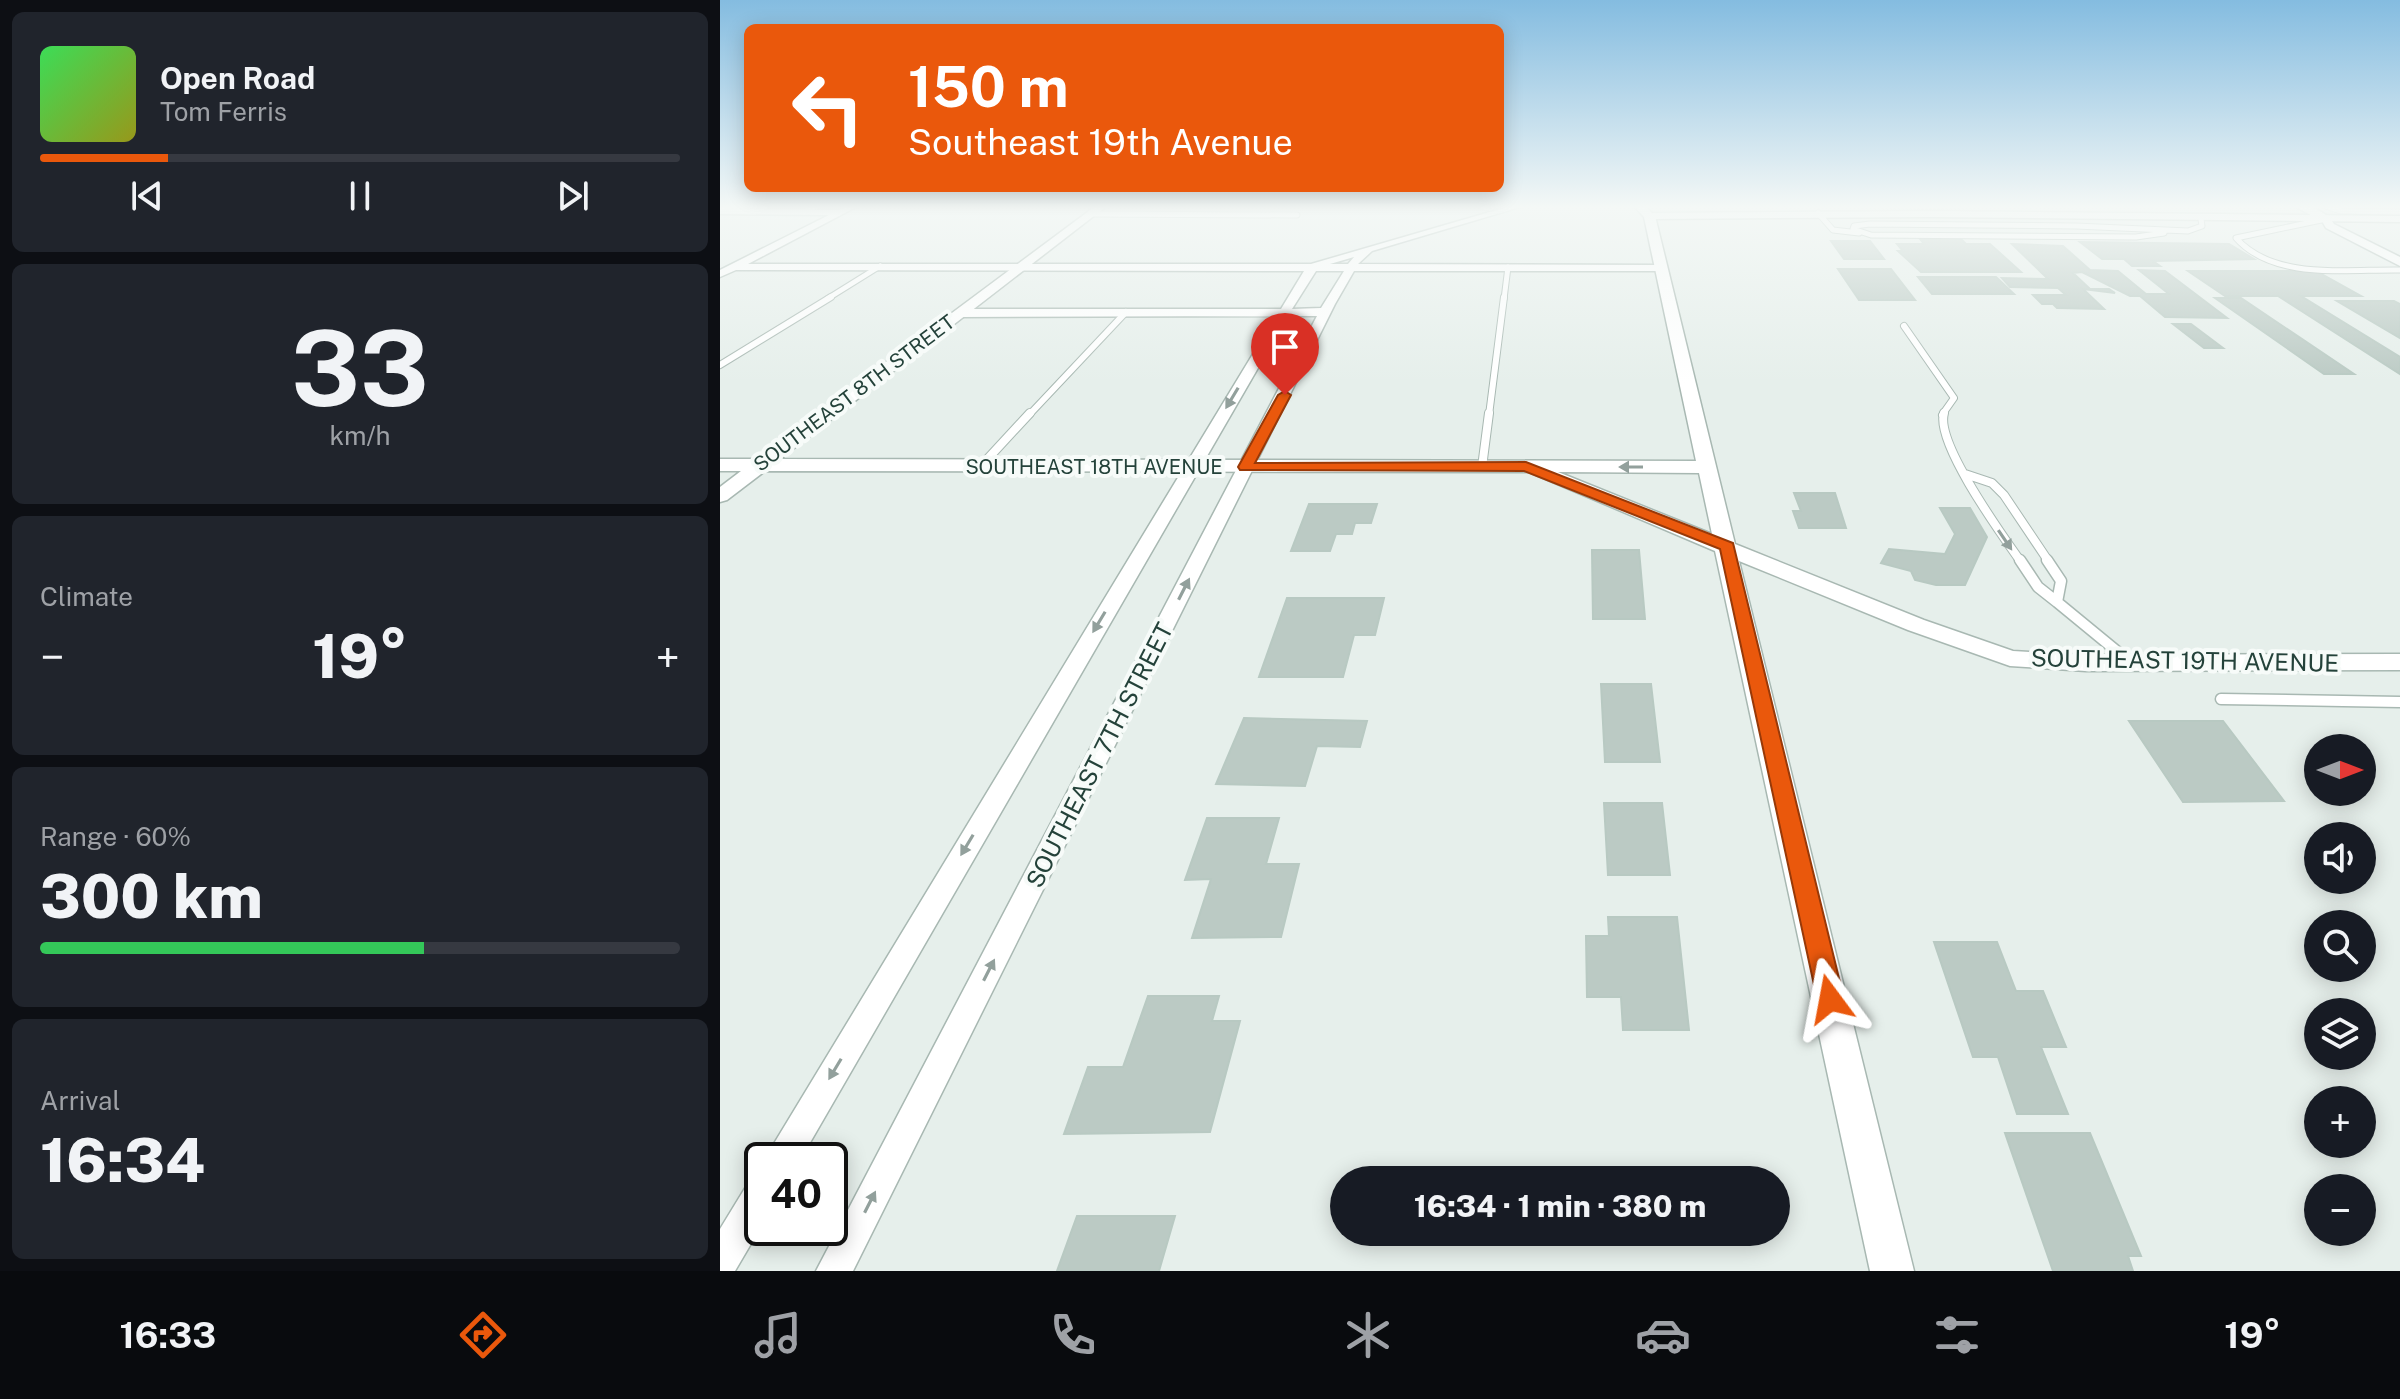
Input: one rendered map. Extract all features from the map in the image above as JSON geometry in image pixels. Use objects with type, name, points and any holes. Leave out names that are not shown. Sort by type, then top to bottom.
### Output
[{"type":"street","points":[[720,274],[739,264]]},
{"type":"street","name":"SOUTHEAST 7TH STREET","points":[[1315,266],[1320,264]]},
{"type":"street","name":"SOUTHEAST 7TH STREET","points":[[834,1271],[1245,467],[1353,264]]},
{"type":"street","points":[[1659,264],[1728,546],[1892,1271]]},
{"type":"street","name":"SOUTHEAST 8TH STREET","points":[[720,496],[1020,266]]},
{"type":"street","points":[[792,1142],[1284,311],[1315,266]]},
{"type":"street","points":[[734,267],[1660,268]]},
{"type":"street","points":[[959,313],[1325,312]]},
{"type":"street","name":"SOUTHEAST 18TH AVENUE","points":[[720,465],[1709,467]]},
{"type":"street","name":"SOUTHEAST 19TH AVENUE","points":[[1526,467],[1728,546],[1916,625],[2010,658],[2131,663],[2400,662]]},
{"type":"street","points":[[720,1263],[744,1222]]},
{"type":"lane","points":[[2284,264],[2400,270]]},
{"type":"lane","points":[[720,365],[880,266]]},
{"type":"lane","points":[[1482,467],[1508,267]]},
{"type":"lane","points":[[981,466],[1126,312]]},
{"type":"lane","points":[[1904,326],[1954,398],[1942,416],[1942,431],[1982,506],[2038,587],[2131,663]]},
{"type":"lane","points":[[1965,474],[1992,483],[2004,495],[2061,581],[2057,602]]},
{"type":"lane","points":[[2221,699],[2400,702]]},
{"type":"building","points":[[1913,264],[2012,264],[2021,272],[1921,272]]},
{"type":"building","points":[[2033,264],[2084,264],[2090,270],[2118,271],[2146,294],[2169,294],[2139,270],[2165,271],[2227,318],[2165,317],[2140,296],[2130,296],[2082,272],[2073,273],[2090,289],[2109,289],[2115,293],[2083,289],[2104,309],[2057,308],[2053,304],[2042,304],[2033,295],[2066,295],[2058,288],[2010,287],[2002,278],[2048,279]]},
{"type":"building","points":[[2130,264],[2160,266],[2132,266]]},
{"type":"building","points":[[1838,269],[1891,269],[1915,300],[1859,300]]},
{"type":"building","points":[[2188,271],[2316,271],[2361,296],[2301,296],[2400,357],[2400,374],[2278,296],[2225,296]]},
{"type":"building","points":[[1918,277],[1996,277],[2014,294],[1932,294]]},
{"type":"building","points":[[2215,298],[2241,298],[2354,374],[2324,374]]},
{"type":"building","points":[[2337,301],[2394,301],[2400,304],[2400,338]]},
{"type":"building","points":[[2173,324],[2191,324],[2223,348],[2204,348]]},
{"type":"building","points":[[1794,493],[1835,493],[1846,528],[1799,528],[1793,511],[1801,511]]},
{"type":"building","points":[[1309,504],[1377,504],[1371,523],[1355,523],[1352,534],[1336,534],[1330,551],[1291,551]]},
{"type":"building","points":[[1940,508],[1970,508],[1987,537],[1965,585],[1936,585],[1915,580],[1911,571],[1881,563],[1889,549],[1945,554],[1955,534]]},
{"type":"building","points":[[1592,550],[1639,550],[1645,619],[1593,619]]},
{"type":"building","points":[[1287,598],[1384,598],[1375,635],[1354,635],[1343,677],[1259,677]]},
{"type":"building","points":[[1601,684],[1651,684],[1660,762],[1605,762]]},
{"type":"building","points":[[1244,718],[1367,721],[1360,747],[1317,746],[1305,786],[1216,784]]},
{"type":"building","points":[[2129,721],[2223,721],[2284,801],[2183,802]]},
{"type":"building","points":[[1604,803],[1662,803],[1670,875],[1608,875]]},
{"type":"building","points":[[1207,818],[1279,818],[1266,864],[1299,864],[1281,937],[1192,938],[1211,879],[1185,880]]},
{"type":"building","points":[[1608,917],[1677,917],[1689,1030],[1623,1030],[1621,997],[1587,997],[1586,936],[1609,936]]},
{"type":"building","points":[[1934,942],[1997,942],[2016,991],[2043,991],[2066,1047],[2041,1047],[2068,1114],[2017,1114],[1998,1057],[1973,1057]]},
{"type":"building","points":[[1148,996],[1219,996],[1212,1021],[1240,1021],[1210,1132],[1064,1134],[1088,1067],[1123,1067]]},
{"type":"building","points":[[2005,1133],[2090,1133],[2141,1256],[2128,1256],[2133,1271],[2053,1271]]},
{"type":"building","points":[[1077,1216],[1175,1216],[1159,1271],[1057,1271]]},
{"type":"route","points":[[1285,395],[1245,467],[1526,467],[1728,546],[1830,999]]}]
